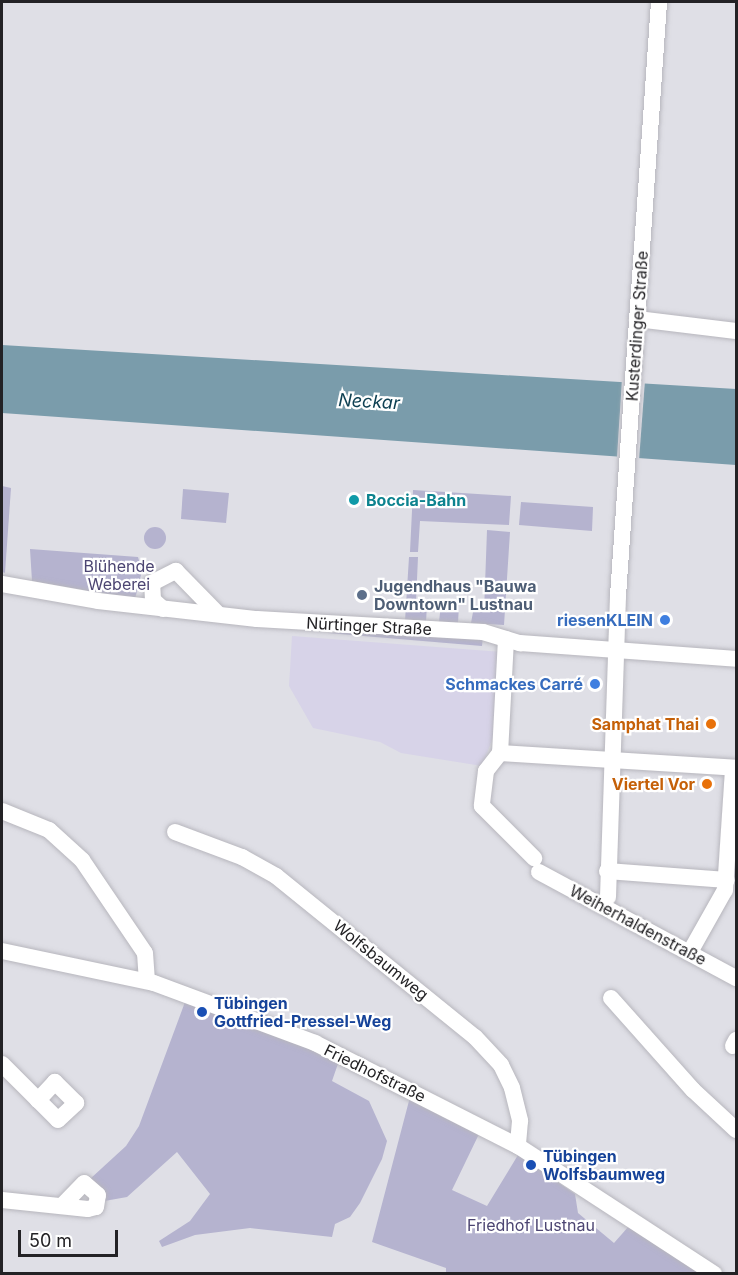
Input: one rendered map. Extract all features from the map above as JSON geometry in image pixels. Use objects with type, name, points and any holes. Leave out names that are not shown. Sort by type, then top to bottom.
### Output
[{"type":"street","name":"Kusterdinger Straße","points":[[608,897],[607,871],[625,498],[659,2]]},
{"type":"street","points":[[637,319],[736,331]]},
{"type":"street","points":[[163,609],[153,600],[152,583],[176,571],[218,614]]},
{"type":"street","name":"Nürtinger Straße","points":[[2,584],[163,609],[483,632],[506,639],[736,659]]},
{"type":"street","points":[[506,639],[500,753],[735,768],[727,880],[718,909],[690,952]]},
{"type":"street","name":"Weiherhaldenstraße","points":[[500,753],[486,771],[482,806],[537,865],[736,978]]},
{"type":"street","points":[[2,811],[49,830],[82,860],[145,953],[147,981]]},
{"type":"street","name":"Wolfsbaumweg","points":[[175,832],[242,858],[276,876],[475,1037],[501,1065],[512,1088],[520,1121],[518,1146]]},
{"type":"street","points":[[607,871],[727,880]]},
{"type":"street","name":"Friedhofstraße","points":[[2,951],[147,981],[315,1043],[518,1146],[714,1274]]},
{"type":"street","points":[[611,998],[693,1090],[736,1130]]},
{"type":"street","points":[[2,1064],[38,1100]]},
{"type":"street","points":[[2,1200],[63,1205]]},
{"type":"shaded area","points":[[292,636],[502,652],[497,727],[482,766],[401,753],[380,742],[313,728],[289,686]]},
{"type":"green space","points":[[2,486],[11,488],[5,573],[2,572]]},
{"type":"green space","points":[[183,489],[229,493],[226,523],[181,519]]},
{"type":"green space","points":[[413,490],[511,496],[509,525],[420,521],[418,552],[410,552]]},
{"type":"green space","points":[[521,502],[593,507],[592,531],[519,525]]},
{"type":"green space","points":[[151,527],[159,527],[166,534],[166,542],[159,549],[151,549],[144,542],[144,534]]},
{"type":"green space","points":[[487,530],[510,532],[504,625],[471,623],[473,612],[484,612]]},
{"type":"green space","name":"Blühende Weberei","points":[[30,549],[138,557],[142,571],[135,599],[32,581]]},
{"type":"green space","points":[[409,557],[418,557],[416,602],[427,603],[426,623],[405,621]]},
{"type":"green space","points":[[441,604],[459,605],[458,623],[439,622]]},
{"type":"green space","points":[[328,633],[483,637],[482,646]]},
{"type":"green space","points":[[188,994],[341,1055],[332,1081],[369,1101],[387,1141],[382,1159],[360,1203],[350,1217],[335,1224],[332,1237],[250,1228],[195,1235],[162,1247],[159,1241],[190,1221],[210,1194],[177,1152],[127,1197],[99,1202],[90,1179],[126,1146],[139,1126]]},
{"type":"green space","name":"Friedhof Lustnau","points":[[410,1097],[479,1134],[452,1190],[487,1206],[518,1155],[575,1194],[578,1213],[614,1243],[629,1226],[699,1273],[446,1273],[446,1268],[372,1242]]},
{"type":"water","name":"Neckar","points":[[2,345],[736,389],[736,465],[2,413]]},
{"type":"pier","points":[[622,379],[645,380],[639,460],[617,458]]},
{"type":"place","name":"Boccia-Bahn","points":[[354,500]]},
{"type":"place","name":"Jugendhaus \"Bauwa Downtown\" Lustnau","points":[[362,595]]},
{"type":"place","name":"riesenKLEIN","points":[[665,620]]},
{"type":"place","name":"Schmackes Carré","points":[[595,684]]},
{"type":"place","name":"Samphat Thai","points":[[711,724]]},
{"type":"place","name":"Viertel Vor","points":[[707,784]]},
{"type":"place","name":"Tübingen Gottfried-Pressel-Weg","points":[[202,1012]]},
{"type":"place","name":"Tübingen Wolfsbaumweg","points":[[531,1165]]}]
